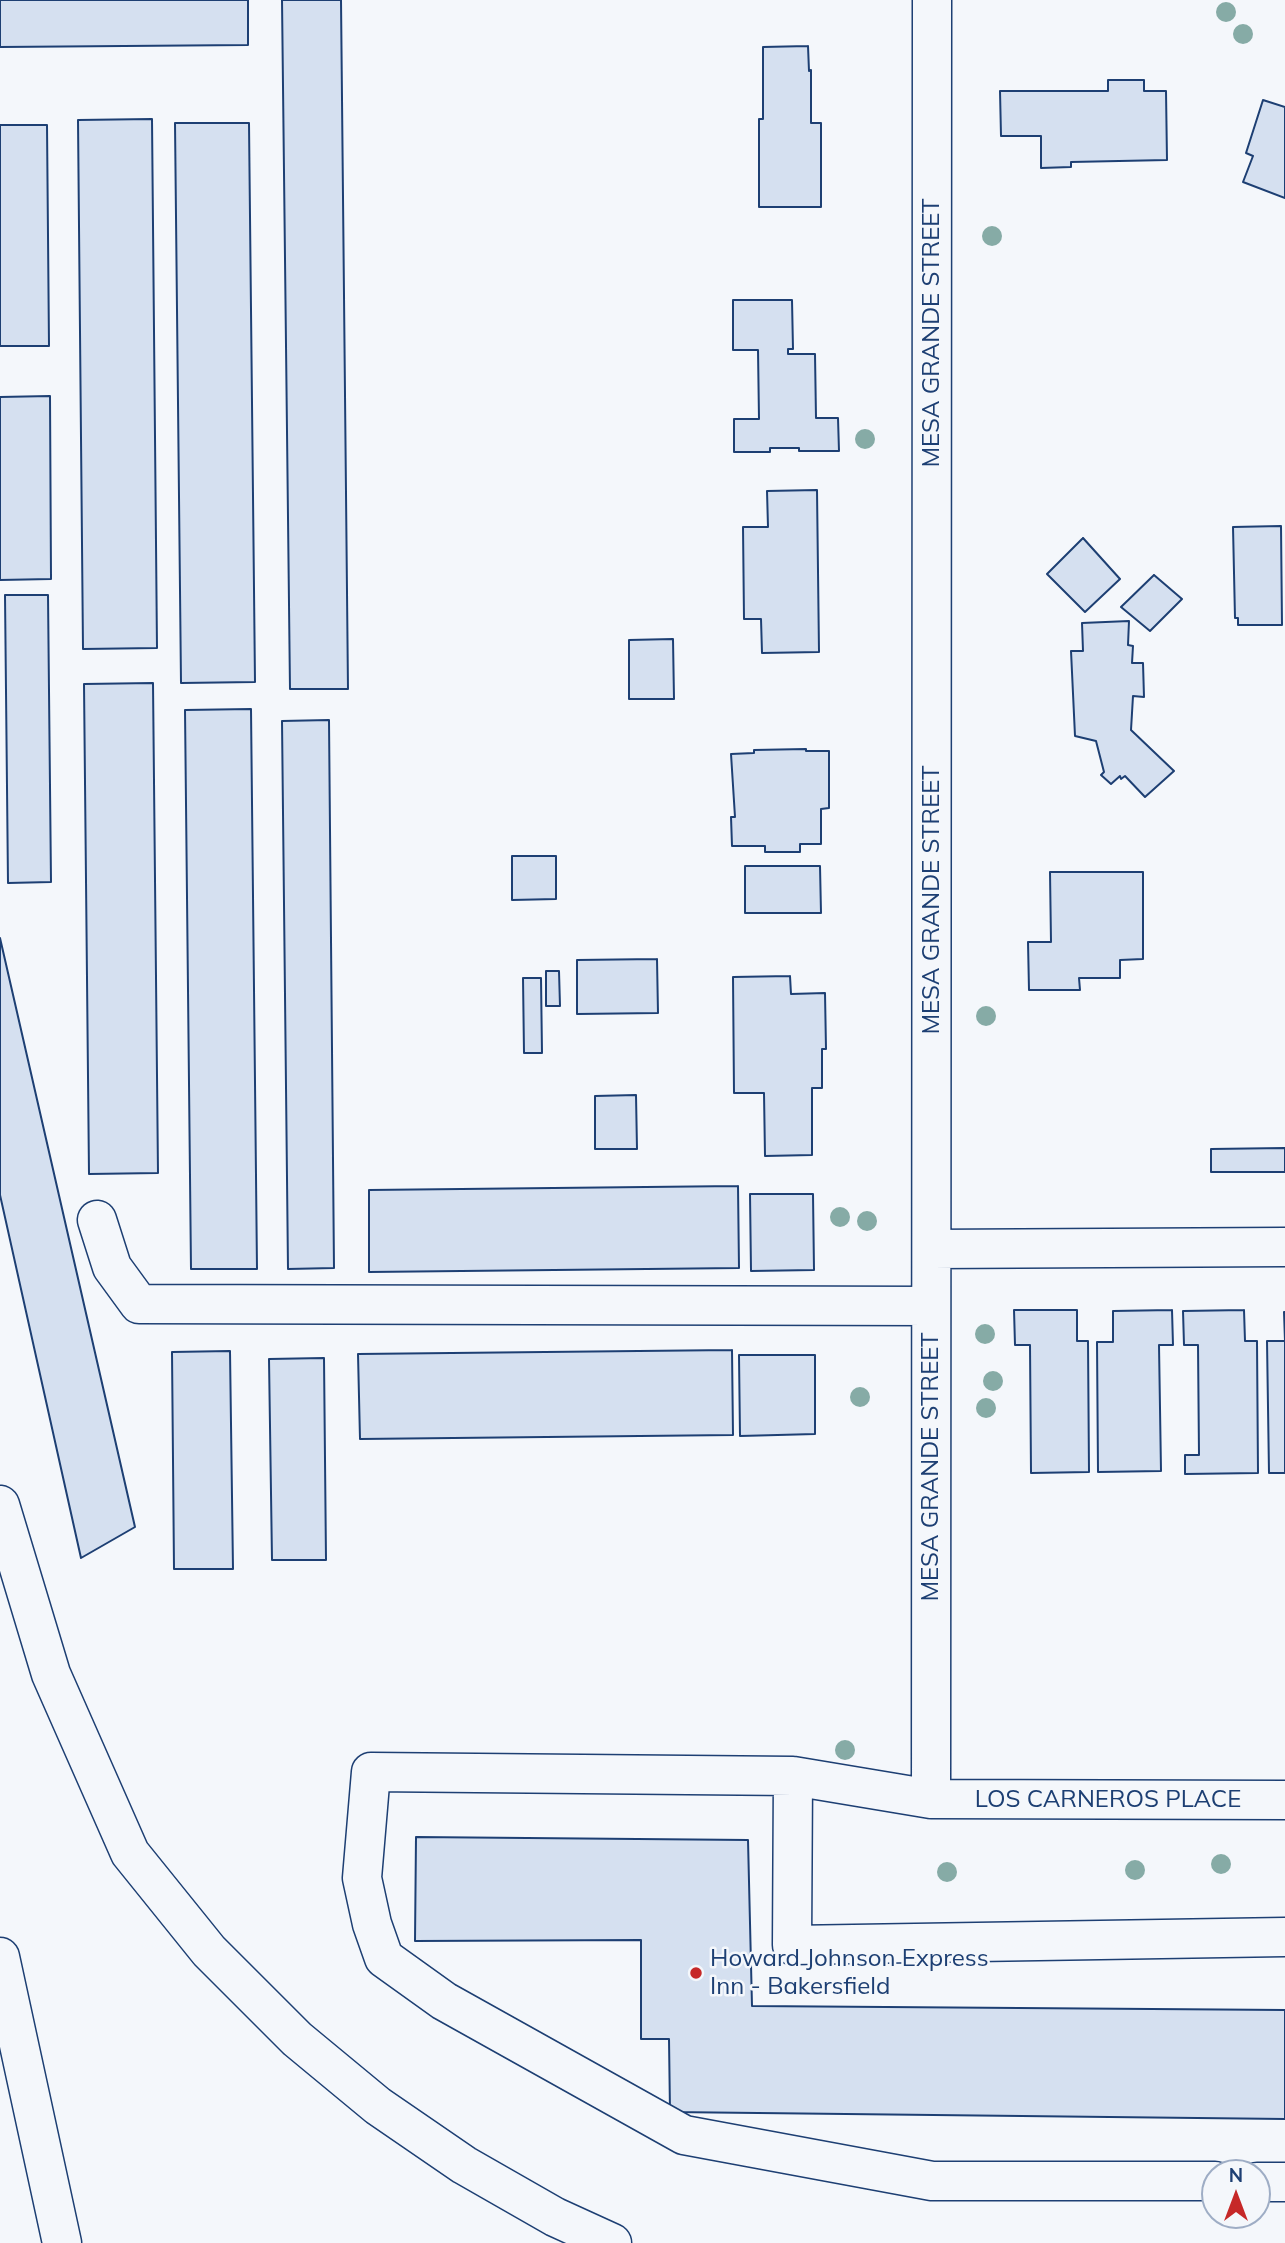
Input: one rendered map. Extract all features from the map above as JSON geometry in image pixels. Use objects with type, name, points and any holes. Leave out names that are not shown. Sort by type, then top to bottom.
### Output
[{"type":"main road","name":"MESA GRANDE STREET","points":[[931,1799],[932,0]]},
{"type":"main road","points":[[97,1220],[112,1267],[139,1304],[931,1306]]},
{"type":"main road","points":[[932,1249],[1285,1247]]},
{"type":"main road","points":[[0,1506],[51,1674],[130,1853],[209,1951],[297,2039],[378,2106],[464,2165],[555,2217],[612,2243]]},
{"type":"main road","name":"LOS CARNEROS PLACE","points":[[1201,2181],[932,2181],[684,2134],[444,2001],[384,1958],[372,1924],[362,1878],[371,1772],[793,1776],[931,1799],[1285,1800]]},
{"type":"main road","points":[[793,1776],[792,1945],[1285,1937]]},
{"type":"main road","points":[[0,1957],[62,2243]]},
{"type":"building","points":[[0,0],[248,0],[248,45],[0,47]]},
{"type":"building","points":[[282,0],[341,0],[348,689],[290,689]]},
{"type":"building","points":[[808,46],[811,123],[821,123],[821,207],[759,207],[759,119],[763,119],[763,47]]},
{"type":"building","points":[[1108,80],[1144,80],[1144,91],[1166,91],[1167,160],[1071,162],[1071,167],[1041,168],[1041,136],[1001,136],[1000,91],[1108,91]]},
{"type":"building","points":[[1263,100],[1285,107],[1285,198],[1243,182],[1253,156],[1246,153]]},
{"type":"building","points":[[152,119],[157,648],[83,649],[78,120]]},
{"type":"building","points":[[175,123],[249,123],[255,682],[181,683]]},
{"type":"building","points":[[0,125],[47,125],[49,346],[0,346]]},
{"type":"building","points":[[733,300],[792,300],[793,349],[788,349],[788,354],[815,354],[816,418],[838,418],[839,451],[770,448],[770,452],[734,452],[734,419],[759,419],[758,350],[733,350]]},
{"type":"building","points":[[50,396],[51,579],[0,580],[0,397]]},
{"type":"building","points":[[817,490],[819,652],[762,653],[761,619],[744,619],[743,527],[768,527],[767,491]]},
{"type":"building","points":[[1281,526],[1282,625],[1238,625],[1238,618],[1235,618],[1233,527]]},
{"type":"building","points":[[1083,538],[1120,579],[1085,612],[1047,574]]},
{"type":"building","points":[[1154,575],[1182,599],[1150,631],[1121,607]]},
{"type":"building","points":[[5,595],[48,595],[51,882],[8,883]]},
{"type":"building","points":[[1129,621],[1128,645],[1133,646],[1132,663],[1143,663],[1144,697],[1133,696],[1131,730],[1174,771],[1145,797],[1125,776],[1121,779],[1120,776],[1111,784],[1101,775],[1104,772],[1096,741],[1075,736],[1071,651],[1083,651],[1082,623]]},
{"type":"building","points":[[673,639],[674,699],[629,699],[629,640]]},
{"type":"building","points":[[153,683],[158,1173],[89,1174],[84,684]]},
{"type":"building","points":[[251,709],[257,1269],[191,1269],[185,710]]},
{"type":"building","points":[[329,720],[334,1268],[288,1269],[282,721]]},
{"type":"building","points":[[754,750],[829,751],[829,808],[821,809],[821,844],[800,844],[800,852],[765,852],[765,846],[732,846],[731,817],[735,817],[731,754],[754,753]]},
{"type":"building","points":[[512,856],[556,856],[556,899],[512,900]]},
{"type":"building","points":[[745,866],[820,866],[821,913],[745,913]]},
{"type":"building","points":[[1050,872],[1143,872],[1143,959],[1120,960],[1120,978],[1079,978],[1080,990],[1029,990],[1028,942],[1051,942]]},
{"type":"building","points":[[0,938],[135,1527],[81,1558],[0,1195]]},
{"type":"building","points":[[657,959],[658,1013],[577,1014],[577,960]]},
{"type":"building","points":[[546,971],[559,971],[560,1006],[546,1006]]},
{"type":"building","points":[[790,976],[791,994],[825,993],[826,1049],[822,1049],[822,1088],[812,1088],[812,1155],[765,1156],[764,1093],[734,1093],[733,977]]},
{"type":"building","points":[[523,978],[541,978],[542,1053],[524,1053]]},
{"type":"building","points":[[636,1095],[637,1149],[595,1149],[595,1096]]},
{"type":"building","points":[[1285,1148],[1285,1172],[1211,1172],[1211,1149]]},
{"type":"building","points":[[738,1186],[739,1268],[369,1272],[369,1190]]},
{"type":"building","points":[[750,1194],[813,1194],[814,1270],[751,1271]]},
{"type":"building","points":[[1014,1310],[1077,1310],[1077,1341],[1088,1341],[1089,1472],[1031,1473],[1030,1345],[1015,1345]]},
{"type":"building","points":[[1172,1310],[1173,1345],[1159,1345],[1161,1471],[1098,1472],[1097,1342],[1113,1342],[1113,1311]]},
{"type":"building","points":[[1244,1310],[1245,1341],[1257,1341],[1258,1473],[1185,1474],[1185,1455],[1199,1455],[1198,1345],[1184,1345],[1183,1311]]},
{"type":"building","points":[[1267,1341],[1285,1341],[1285,1473],[1269,1473]]},
{"type":"building","points":[[732,1350],[733,1435],[360,1439],[358,1354]]},
{"type":"building","points":[[230,1351],[233,1569],[174,1569],[172,1352]]},
{"type":"building","points":[[739,1355],[815,1355],[815,1434],[740,1436]]},
{"type":"building","points":[[324,1358],[326,1560],[272,1560],[269,1359]]},
{"type":"building","name":"Howard Johnson Express Inn - Bakersfield","points":[[416,1837],[748,1840],[752,2006],[1285,2010],[1285,2119],[670,2112],[669,2039],[641,2039],[641,1940],[415,1941]]},
{"type":"place","name":"Howard Johnson Express Inn - Bakersfield","points":[[696,1973]]}]
